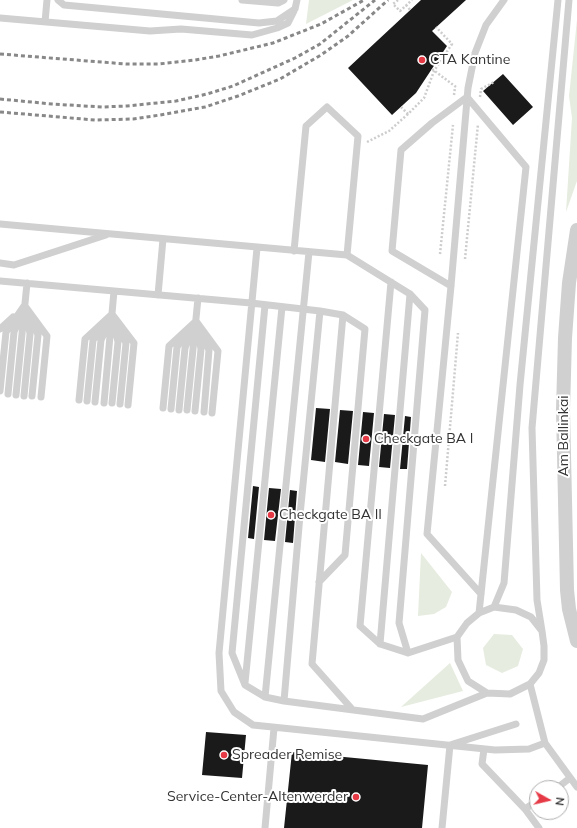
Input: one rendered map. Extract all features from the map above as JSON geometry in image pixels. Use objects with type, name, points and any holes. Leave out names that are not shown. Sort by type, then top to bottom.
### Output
[{"type":"street","name":"Am Ballinkai","points":[[577,230],[569,283],[565,338],[563,410],[567,590],[569,609],[577,641]]},
{"type":"lane","points":[[45,22],[47,0]]},
{"type":"lane","points":[[58,0],[64,5],[259,22],[277,21],[295,9]]},
{"type":"lane","points":[[242,0],[278,3],[284,0]]},
{"type":"lane","points":[[0,18],[150,31],[181,29],[252,35],[277,28],[288,23],[295,9],[296,0]]},
{"type":"lane","points":[[481,594],[427,534],[468,88],[471,70],[486,25],[504,0]]},
{"type":"lane","points":[[494,608],[504,583],[521,377],[558,0]]},
{"type":"lane","points":[[265,305],[232,653],[245,685],[265,697],[284,701],[423,719],[487,693],[510,694],[530,684],[539,673],[544,660],[544,646],[537,600],[532,428],[569,0]]},
{"type":"lane","points":[[451,286],[392,251],[401,150],[467,97]]},
{"type":"lane","points":[[467,97],[526,167],[479,613]]},
{"type":"lane","points":[[294,251],[306,126],[327,107],[358,136],[347,255]]},
{"type":"lane","points":[[0,224],[347,255],[410,294],[425,310],[399,623],[408,653]]},
{"type":"lane","points":[[0,263],[14,265],[110,234]]},
{"type":"lane","points":[[158,295],[163,239]]},
{"type":"lane","points":[[257,248],[219,653],[221,691],[234,712],[253,725],[484,749],[529,750],[545,743]]},
{"type":"lane","points":[[265,697],[309,252]]},
{"type":"lane","points":[[0,281],[198,298],[320,311],[343,315],[364,329],[345,555],[319,582]]},
{"type":"lane","points":[[390,282],[360,626],[380,644],[408,653],[457,637],[467,623],[479,613],[494,608],[516,610],[531,617],[542,631]]},
{"type":"lane","points":[[16,395],[27,283]]},
{"type":"lane","points":[[104,403],[114,291]]},
{"type":"lane","points":[[380,644],[410,294]]},
{"type":"lane","points":[[187,410],[198,298]]},
{"type":"lane","points":[[0,328],[25,306]]},
{"type":"lane","points":[[0,391],[6,332],[25,306]]},
{"type":"lane","points":[[8,394],[14,332],[25,306]]},
{"type":"lane","points":[[24,396],[30,334],[25,306]]},
{"type":"lane","points":[[25,306],[38,335],[32,396]]},
{"type":"lane","points":[[25,306],[46,336],[41,397]]},
{"type":"lane","points":[[245,685],[282,307]]},
{"type":"lane","points":[[284,701],[320,311]]},
{"type":"lane","points":[[79,400],[85,339],[112,314]]},
{"type":"lane","points":[[88,401],[93,340],[112,314]]},
{"type":"lane","points":[[96,402],[101,340],[112,314]]},
{"type":"lane","points":[[112,314],[118,342],[112,403]]},
{"type":"lane","points":[[112,314],[126,343],[120,404]]},
{"type":"lane","points":[[112,314],[134,344],[128,405]]},
{"type":"lane","points":[[343,315],[312,664],[352,710]]},
{"type":"lane","points":[[163,408],[169,346],[196,321]]},
{"type":"lane","points":[[171,409],[177,347],[196,321]]},
{"type":"lane","points":[[179,410],[185,348],[196,321]]},
{"type":"lane","points":[[195,411],[201,350],[196,321]]},
{"type":"lane","points":[[196,321],[210,350],[204,412]]},
{"type":"lane","points":[[196,321],[218,351],[212,413]]},
{"type":"lane","points":[[457,637],[458,660],[468,681],[487,693]]},
{"type":"lane","points":[[530,684],[545,743],[577,787]]},
{"type":"lane","points":[[450,745],[516,724]]},
{"type":"lane","points":[[265,828],[274,728]]},
{"type":"lane","points":[[442,828],[450,745]]},
{"type":"lane","points":[[484,749],[482,764],[525,810],[539,828]]},
{"type":"lane","points":[[525,810],[529,807]]},
{"type":"path","points":[[398,0],[393,4],[400,11],[412,0]]},
{"type":"path","points":[[406,5],[411,11]]},
{"type":"path","points":[[358,136],[368,142],[389,131],[424,98],[433,70],[452,44],[436,27]]},
{"type":"path","points":[[433,70],[455,87],[480,89],[494,82]]},
{"type":"path","points":[[440,254],[454,114],[452,108],[455,87]]},
{"type":"path","points":[[465,260],[480,89]]},
{"type":"path","points":[[401,107],[408,114]]},
{"type":"path","points":[[445,486],[458,330]]},
{"type":"shaded area","points":[[309,0],[353,0],[306,24]]},
{"type":"shaded area","points":[[577,20],[577,181],[566,212],[572,118],[569,96]]},
{"type":"shaded area","points":[[421,553],[452,592],[446,607],[434,614],[418,616]]},
{"type":"shaded area","points":[[494,634],[512,635],[523,649],[518,666],[502,673],[486,665],[483,648]]},
{"type":"shaded area","points":[[450,663],[463,691],[401,707]]},
{"type":"building","points":[[421,0],[466,0],[432,31],[447,46],[416,93],[392,115],[348,68]]},
{"type":"building","points":[[503,74],[533,107],[513,125],[483,91]]},
{"type":"building","points":[[316,408],[330,409],[325,462],[311,460]]},
{"type":"building","points":[[340,410],[353,411],[348,464],[335,462]]},
{"type":"building","points":[[363,412],[374,413],[369,466],[358,465]]},
{"type":"building","points":[[384,414],[395,415],[390,468],[379,467]]},
{"type":"building","points":[[405,416],[411,417],[407,469],[400,469]]},
{"type":"building","points":[[253,486],[259,487],[254,539],[248,538]]},
{"type":"building","points":[[269,488],[281,489],[275,541],[264,540]]},
{"type":"building","points":[[290,490],[297,491],[293,543],[285,542]]},
{"type":"building","name":"Spreader Remise","points":[[206,732],[246,735],[242,778],[202,775]]},
{"type":"building","name":"Service-Center-Altenwerder","points":[[292,752],[428,765],[422,828],[284,828]]},
{"type":"railway","points":[[0,54],[126,64],[159,64],[195,60],[219,56],[273,43],[321,24],[364,0]]},
{"type":"railway","points":[[0,99],[102,107],[176,101],[207,94],[233,86],[295,58],[320,44],[375,0]]},
{"type":"railway","points":[[0,112],[95,120],[133,119],[205,107],[238,96],[280,79],[321,55],[348,36],[388,0]]},
{"type":"place","name":"CTA Kantine","points":[[422,60]]},
{"type":"place","name":"Checkgate BA I","points":[[366,439]]},
{"type":"place","name":"Checkgate BA II","points":[[271,515]]},
{"type":"place","name":"Spreader Remise","points":[[224,755]]},
{"type":"place","name":"Service-Center-Altenwerder","points":[[356,797]]}]
